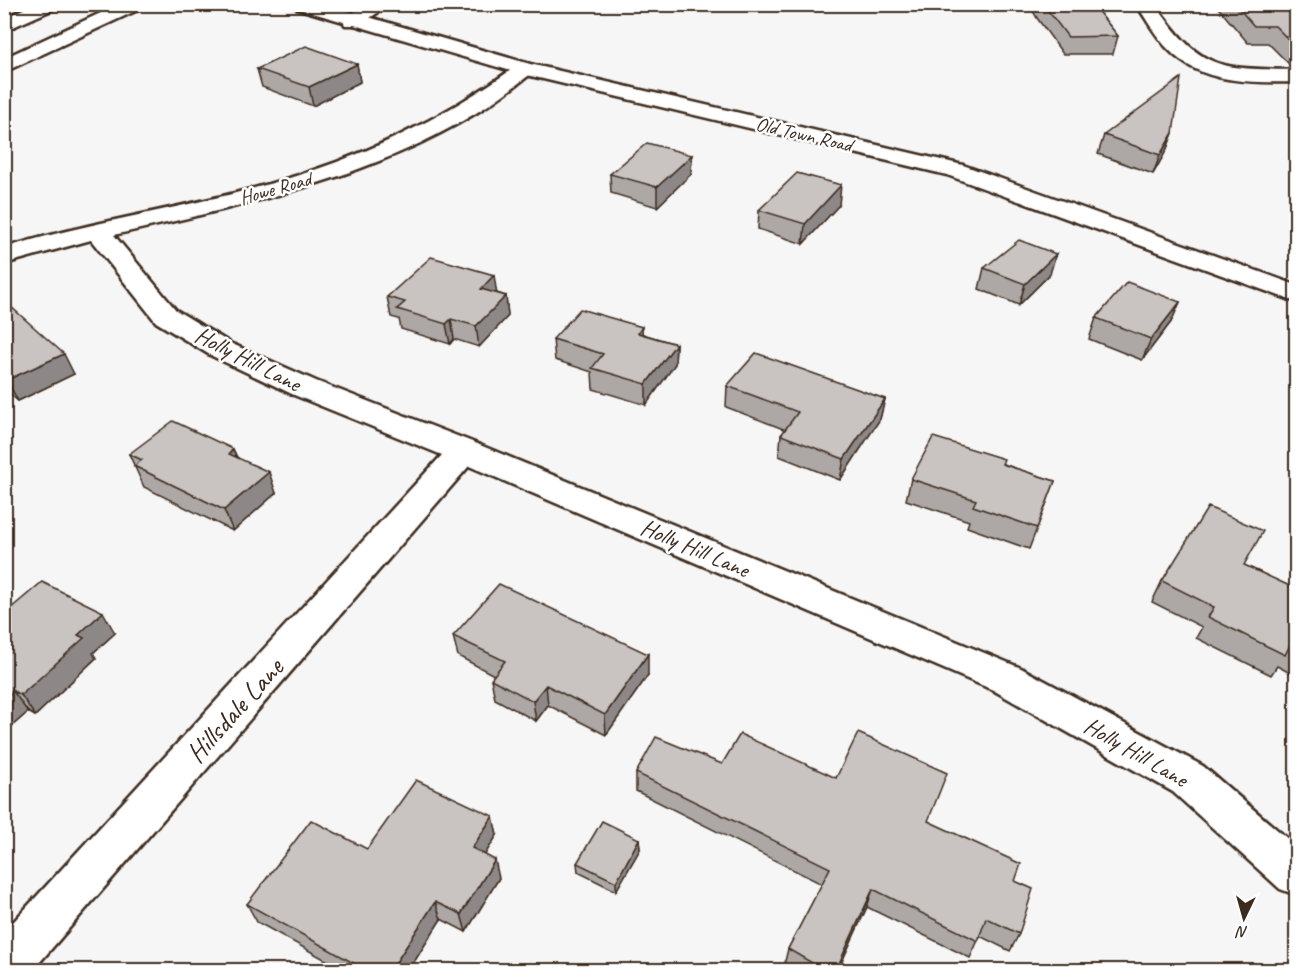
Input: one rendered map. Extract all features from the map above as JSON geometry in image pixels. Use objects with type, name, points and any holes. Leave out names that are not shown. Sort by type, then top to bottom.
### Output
[{"type":"main road","points":[[4,25],[50,4]]},
{"type":"main road","points":[[4,66],[136,4]]},
{"type":"main road","name":"Old Town Road","points":[[302,4],[352,21],[469,51],[525,69],[955,170],[1296,294]]},
{"type":"main road","points":[[352,21],[382,4]]},
{"type":"main road","points":[[1145,4],[1182,52],[1203,64],[1219,71],[1250,76],[1296,75]]},
{"type":"main road","name":"Howe Road","points":[[4,256],[97,230],[250,197],[369,158],[422,135],[463,112],[525,69]]},
{"type":"main road","name":"Holly Hill Lane","points":[[97,230],[166,316],[220,349],[304,388],[464,451],[1007,679],[1188,779],[1296,874]]},
{"type":"main road","name":"Hillsdale Lane","points":[[4,968],[464,451]]},
{"type":"building","points":[[1043,4],[1092,4],[1118,36],[1068,37]]},
{"type":"building","points":[[1235,4],[1296,4],[1296,47],[1275,26],[1254,26]]},
{"type":"building","points":[[306,46],[357,64],[309,87],[257,69]]},
{"type":"building","points":[[1181,78],[1173,133],[1160,155],[1104,135]]},
{"type":"building","points":[[647,143],[692,155],[657,187],[610,174]]},
{"type":"building","points":[[797,173],[841,185],[805,224],[759,210]]},
{"type":"building","points":[[1019,240],[1056,254],[1025,284],[984,268]]},
{"type":"building","points":[[431,257],[494,275],[481,289],[506,296],[476,326],[451,319],[446,324],[397,309],[405,302],[387,297]]},
{"type":"building","points":[[1127,282],[1180,302],[1151,339],[1096,318]]},
{"type":"building","points":[[9,305],[64,354],[7,380],[4,378],[4,306]]},
{"type":"building","points":[[580,309],[642,327],[638,333],[676,344],[646,384],[592,368],[603,354],[553,339]]},
{"type":"building","points":[[756,353],[885,399],[844,459],[781,435],[798,412],[727,386]]},
{"type":"building","points":[[173,421],[233,449],[229,454],[269,472],[224,510],[134,466],[142,460],[129,454]]},
{"type":"building","points":[[933,437],[1004,459],[1002,464],[1055,481],[1037,528],[973,506],[976,500],[911,479]]},
{"type":"building","points":[[1208,507],[1263,531],[1244,565],[1296,589],[1296,649],[1290,645],[1285,655],[1208,617],[1214,607],[1162,581]]},
{"type":"building","points":[[42,582],[103,612],[78,635],[84,638],[21,695],[13,691],[4,699],[4,614]]},
{"type":"building","points":[[499,584],[648,654],[605,715],[546,685],[533,701],[491,679],[505,661],[453,636]]},
{"type":"building","points":[[858,733],[947,773],[928,821],[1021,864],[1015,881],[1033,889],[1019,934],[986,918],[978,941],[873,889],[836,970],[824,970],[788,949],[830,868],[636,773],[656,737],[722,764],[740,734],[836,778]]},
{"type":"building","points":[[416,780],[493,816],[472,848],[495,860],[461,914],[435,902],[391,970],[366,970],[247,904],[311,820],[367,849]]},
{"type":"building","points":[[602,821],[639,839],[616,882],[577,863]]}]
